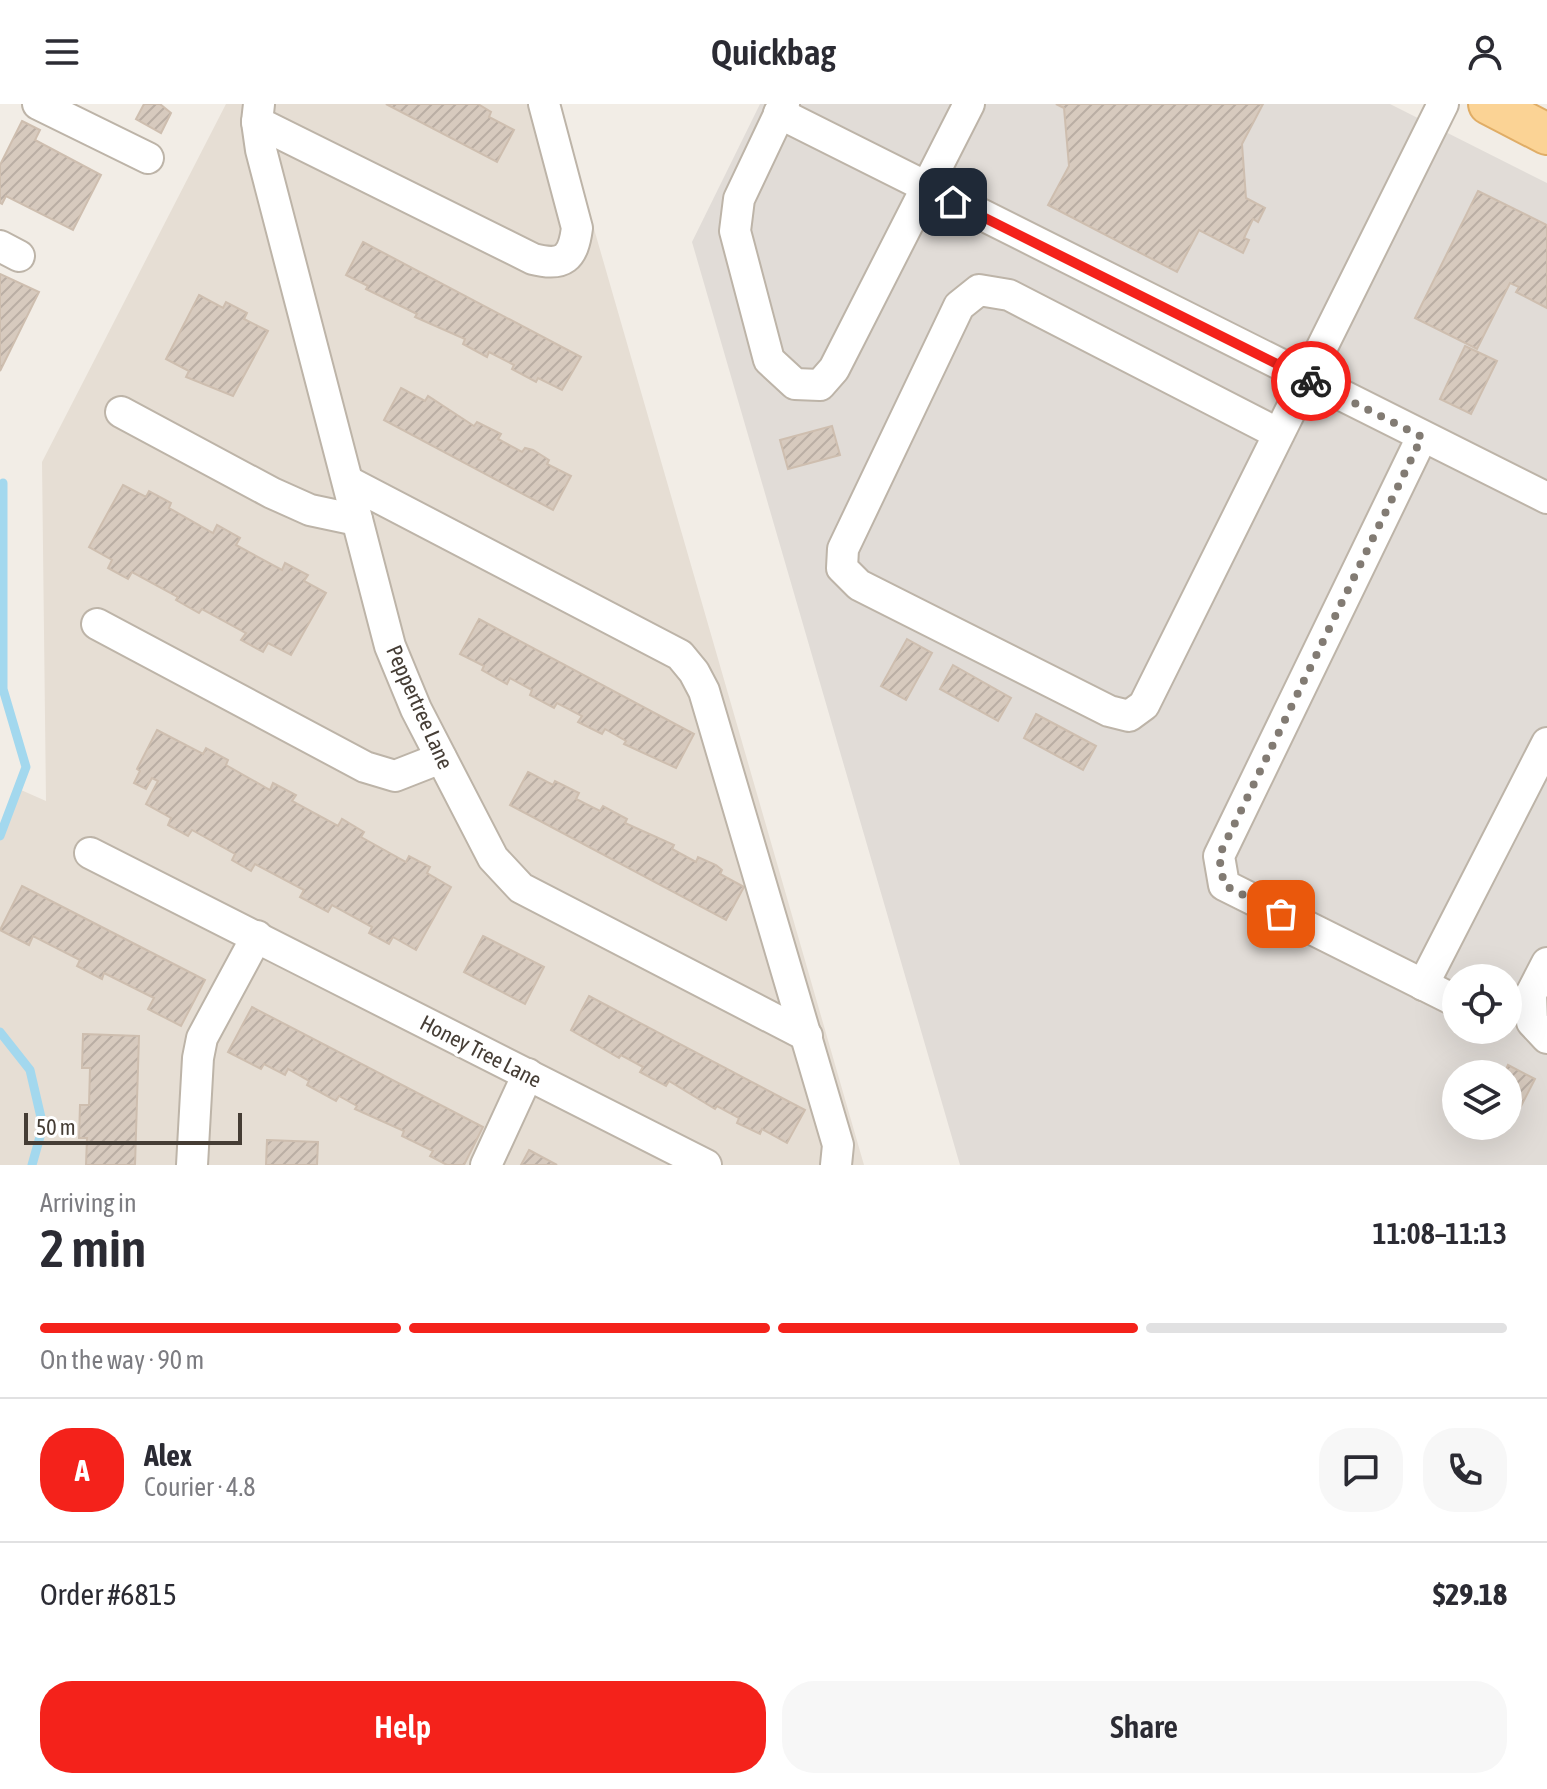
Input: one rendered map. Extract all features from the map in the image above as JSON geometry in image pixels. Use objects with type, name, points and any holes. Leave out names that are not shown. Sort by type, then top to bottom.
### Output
[{"type":"main road","points":[[1489,104],[1547,134]]},
{"type":"street","points":[[38,104],[148,158]]},
{"type":"street","points":[[258,113],[533,259],[552,264],[566,258],[575,246],[577,228],[544,104]]},
{"type":"street","points":[[969,104],[926,188],[834,369],[820,385],[795,384],[769,360],[735,231],[739,199],[782,109],[926,188],[1547,498]]},
{"type":"street","points":[[1279,434],[1009,295],[979,290],[959,306],[843,549],[842,568],[859,585],[1109,711],[1129,716],[1144,705],[1279,434],[1306,379],[1443,104]]},
{"type":"street","name":"Peppertree Lane","points":[[258,113],[261,150],[390,646],[416,709],[493,858],[521,888],[807,1036]]},
{"type":"street","points":[[121,412],[272,493],[310,510],[357,520]]},
{"type":"street","points":[[1422,437],[1219,856],[1224,885],[1442,994]]},
{"type":"street","points":[[349,482],[680,655],[694,672],[704,691],[807,1036],[838,1145],[836,1165]]},
{"type":"street","points":[[97,624],[365,767],[395,776],[441,758]]},
{"type":"street","points":[[1423,985],[1547,743]]},
{"type":"street","name":"Honey Tree Lane","points":[[90,853],[706,1165]]},
{"type":"street","points":[[192,1165],[198,1058],[202,1038],[257,936]]},
{"type":"street","points":[[1529,1028],[1531,994],[1547,963]]},
{"type":"street","points":[[486,1165],[528,1074]]},
{"type":"shaded area","points":[[226,104],[558,104],[864,1165],[0,1165],[0,834],[21,790],[46,801],[42,462]]},
{"type":"shaded area","points":[[760,104],[1390,104],[1547,183],[1547,1165],[960,1165],[692,242]]},
{"type":"building","points":[[144,104],[160,104],[171,113],[161,133],[136,119]]},
{"type":"building","points":[[386,104],[478,104],[491,112],[489,117],[514,130],[497,162]]},
{"type":"building","points":[[1056,104],[1263,104],[1242,144],[1246,198],[1265,208],[1258,222],[1253,219],[1244,238],[1249,240],[1243,253],[1199,230],[1177,272],[1048,205],[1069,166],[1064,108]]},
{"type":"building","points":[[22,121],[40,130],[35,140],[101,175],[73,230],[6,196],[0,203],[0,165]]},
{"type":"building","points":[[1478,191],[1547,225],[1547,308],[1516,292],[1519,287],[1510,283],[1477,349],[1415,318]]},
{"type":"building","points":[[363,242],[581,357],[562,390],[538,378],[536,382],[512,369],[514,365],[489,352],[487,357],[463,344],[465,339],[415,317],[417,314],[366,289],[368,286],[346,275]]},
{"type":"building","points":[[0,274],[39,292],[0,371]]},
{"type":"building","points":[[199,295],[223,308],[226,302],[247,313],[244,319],[268,331],[233,396],[186,377],[189,371],[166,359]]},
{"type":"building","points":[[1465,346],[1497,361],[1471,414],[1440,399]]},
{"type":"building","points":[[401,388],[425,401],[428,396],[474,426],[477,422],[501,434],[498,439],[522,452],[525,448],[533,450],[549,460],[547,464],[571,476],[553,510],[384,420]]},
{"type":"building","points":[[832,426],[840,455],[788,469],[780,440]]},
{"type":"building","points":[[123,485],[146,497],[149,491],[171,503],[169,508],[213,533],[217,525],[240,538],[236,545],[282,570],[285,563],[308,575],[304,581],[326,593],[291,655],[268,643],[263,652],[241,640],[246,633],[202,609],[199,613],[176,600],[178,597],[132,572],[128,579],[108,568],[112,560],[89,547]]},
{"type":"building","points":[[479,619],[694,734],[676,768],[624,744],[626,741],[605,729],[602,734],[578,722],[582,716],[557,703],[554,708],[530,695],[532,690],[510,678],[507,684],[482,670],[484,666],[460,654]]},
{"type":"building","points":[[907,639],[932,653],[906,700],[881,686]]},
{"type":"building","points":[[953,665],[1011,698],[998,721],[940,689]]},
{"type":"building","points":[[1036,714],[1096,746],[1083,770],[1024,738]]},
{"type":"building","points":[[157,730],[203,754],[206,748],[228,760],[226,765],[270,790],[273,783],[296,795],[292,801],[338,826],[342,819],[364,832],[361,837],[406,862],[409,856],[430,867],[427,873],[451,887],[416,950],[393,937],[389,944],[369,933],[372,927],[332,905],[328,912],[300,897],[304,890],[255,864],[251,871],[232,860],[235,854],[192,830],[188,836],[168,825],[171,818],[146,804],[158,781],[152,778],[146,789],[134,783],[140,771],[137,769]]},
{"type":"building","points":[[528,772],[553,785],[555,781],[579,793],[576,799],[600,811],[603,806],[627,819],[625,823],[674,845],[672,849],[696,862],[698,857],[716,865],[722,870],[720,874],[744,887],[726,920],[510,805]]},
{"type":"building","points":[[22,886],[205,980],[181,1026],[148,1009],[154,998],[104,973],[102,979],[77,966],[80,960],[33,936],[29,945],[0,930]]},
{"type":"building","points":[[483,936],[544,967],[525,1004],[464,972]]},
{"type":"building","points":[[589,996],[805,1110],[787,1143],[762,1129],[760,1134],[737,1123],[739,1118],[717,1106],[715,1109],[669,1081],[666,1086],[640,1072],[643,1067],[621,1055],[619,1058],[571,1030]]},
{"type":"building","points":[[252,1007],[483,1127],[464,1165],[447,1165],[430,1156],[433,1151],[402,1136],[404,1131],[355,1109],[357,1106],[339,1096],[336,1101],[307,1085],[309,1081],[288,1069],[285,1075],[264,1064],[261,1069],[228,1052]]},
{"type":"building","points":[[83,1034],[139,1036],[135,1165],[86,1165],[87,1138],[79,1138],[80,1105],[89,1105],[90,1068],[82,1068]]},
{"type":"building","points":[[1522,1072],[1535,1079],[1522,1104]]},
{"type":"building","points":[[267,1140],[318,1142],[317,1165],[266,1165]]},
{"type":"building","points":[[529,1150],[557,1165],[521,1165]]},
{"type":"waterway","points":[[0,836],[26,767],[3,689],[3,483]]},
{"type":"waterway","points":[[0,1032],[30,1070],[43,1126],[32,1165]]},
{"type":"way so far","points":[[1281,914],[1224,885],[1219,856],[1422,437],[1311,381]]},
{"type":"route","points":[[953,202],[1311,381]]}]
